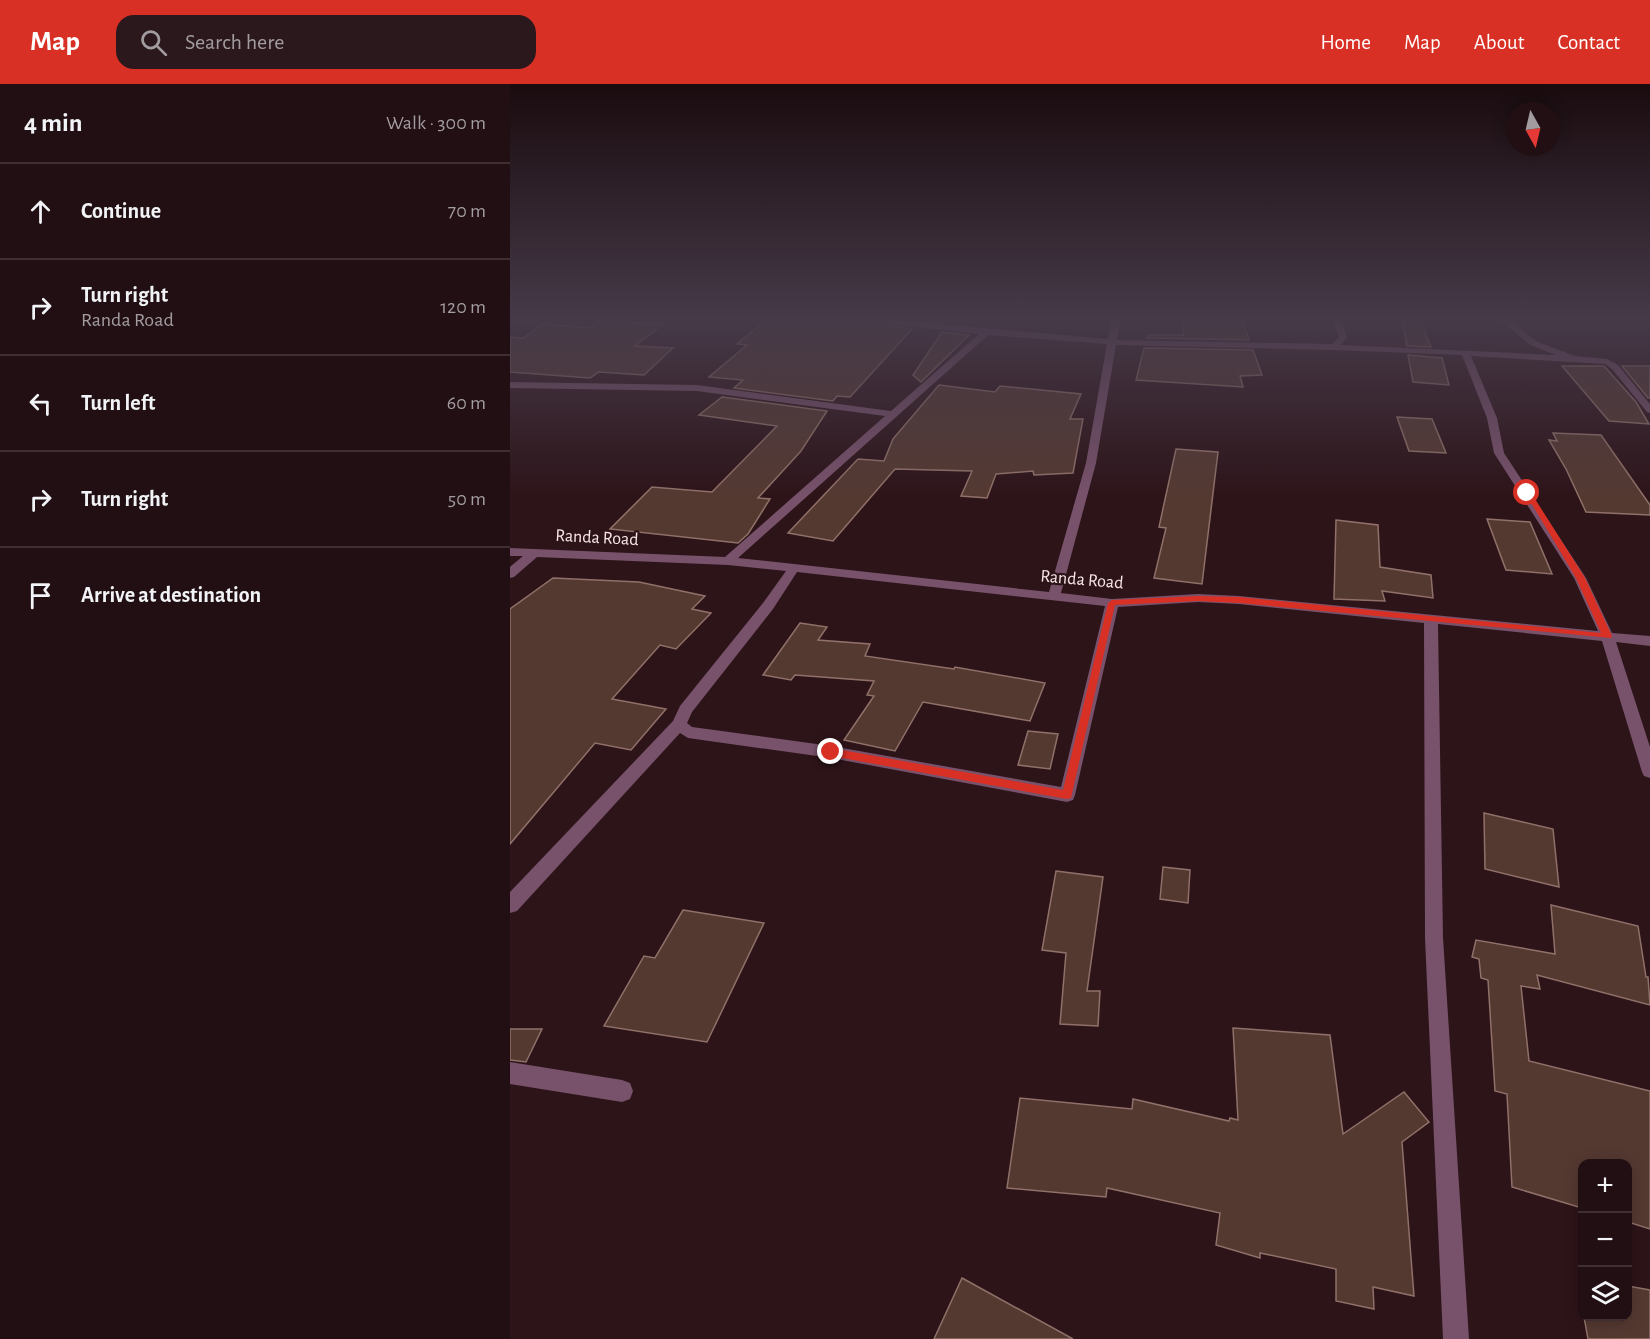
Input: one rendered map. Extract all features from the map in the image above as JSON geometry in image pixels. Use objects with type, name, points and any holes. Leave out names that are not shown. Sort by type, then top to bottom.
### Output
[{"type":"street","points":[[728,561],[892,414],[936,379]]},
{"type":"street","points":[[1054,596],[1091,463],[1104,379]]},
{"type":"street","points":[[1476,379],[1492,418],[1499,453],[1531,499],[1580,578],[1607,636],[1650,772]]},
{"type":"street","points":[[1624,379],[1650,410]]},
{"type":"street","points":[[510,385],[697,388],[892,414]]},
{"type":"street","name":"Randa Road","points":[[510,552],[728,561],[1112,603],[1198,598],[1239,600],[1650,641]]},
{"type":"street","points":[[510,574],[535,552]]},
{"type":"street","points":[[510,905],[679,724],[686,710],[768,606],[795,567]]},
{"type":"street","points":[[679,724],[688,732],[831,752],[1067,795],[1112,603]]},
{"type":"street","points":[[1431,619],[1434,938],[1456,1339]]},
{"type":"street","points":[[510,1073],[622,1091]]},
{"type":"building","points":[[727,379],[867,379],[850,397],[837,396],[833,401],[734,388],[743,380]]},
{"type":"building","points":[[1241,379],[1243,387],[1136,380]]},
{"type":"building","points":[[1412,379],[1447,379],[1449,385],[1413,382]]},
{"type":"building","points":[[1573,379],[1615,379],[1636,402],[1649,424],[1609,421]]},
{"type":"building","points":[[1632,379],[1650,379],[1650,398]]},
{"type":"building","points":[[939,385],[995,392],[1000,386],[1081,394],[1070,419],[1083,419],[1073,473],[1034,475],[1033,471],[996,474],[987,498],[961,496],[972,471],[895,469],[833,541],[788,533],[858,459],[884,461],[893,439]]},
{"type":"building","points":[[722,397],[827,411],[801,451],[758,498],[770,499],[748,534],[738,543],[610,529],[652,487],[712,492],[777,426],[699,415]]},
{"type":"building","points":[[1397,417],[1432,419],[1446,453],[1409,451]]},
{"type":"building","points":[[1553,433],[1601,435],[1650,505],[1650,515],[1586,512],[1566,469],[1549,440],[1557,441]]},
{"type":"building","points":[[1176,449],[1218,452],[1202,584],[1154,578],[1166,528],[1159,527]]},
{"type":"building","points":[[1487,519],[1530,522],[1552,574],[1506,570]]},
{"type":"building","points":[[1336,520],[1378,525],[1380,567],[1431,575],[1433,598],[1382,591],[1385,601],[1334,599]]},
{"type":"building","points":[[553,578],[639,582],[705,596],[692,609],[711,613],[676,649],[660,645],[612,699],[666,709],[631,750],[595,743],[510,844],[510,609]]},
{"type":"building","points":[[800,623],[827,627],[818,640],[870,644],[865,656],[954,669],[955,667],[1045,683],[1030,721],[923,702],[895,751],[844,740],[874,696],[867,695],[874,681],[795,675],[791,680],[763,675]]},
{"type":"building","points":[[1028,731],[1058,734],[1050,769],[1018,765]]},
{"type":"building","points":[[1484,813],[1553,829],[1559,887],[1485,869]]},
{"type":"building","points":[[1163,867],[1190,870],[1188,903],[1160,899]]},
{"type":"building","points":[[1056,871],[1103,877],[1087,991],[1100,991],[1098,1026],[1060,1024],[1066,953],[1042,950]]},
{"type":"building","points":[[1551,905],[1638,926],[1646,977],[1648,977],[1650,1005],[1537,975],[1540,989],[1521,986],[1529,1061],[1650,1091],[1650,1229],[1632,1223],[1632,1159],[1578,1159],[1578,1207],[1512,1187],[1507,1094],[1495,1091],[1488,980],[1481,978],[1479,959],[1472,957],[1476,940],[1555,954]]},
{"type":"building","points":[[683,910],[764,923],[707,1042],[604,1026],[644,956],[655,958]]},
{"type":"building","points":[[1233,1028],[1330,1035],[1343,1134],[1404,1092],[1429,1122],[1402,1142],[1414,1296],[1373,1287],[1374,1309],[1336,1301],[1336,1269],[1260,1253],[1260,1258],[1216,1245],[1220,1213],[1107,1188],[1106,1197],[1007,1188],[1020,1098],[1132,1109],[1133,1099],[1229,1121],[1230,1118],[1238,1120]]},
{"type":"building","points":[[510,1029],[542,1029],[526,1062],[510,1060]]},
{"type":"building","points":[[962,1278],[1073,1339],[934,1339]]},
{"type":"building","points":[[1632,1287],[1650,1290],[1650,1339],[1588,1339],[1585,1321],[1632,1321]]},
{"type":"route","points":[[831,752],[1067,795],[1112,603],[1198,598],[1239,600],[1607,636],[1580,578],[1527,493]]}]
